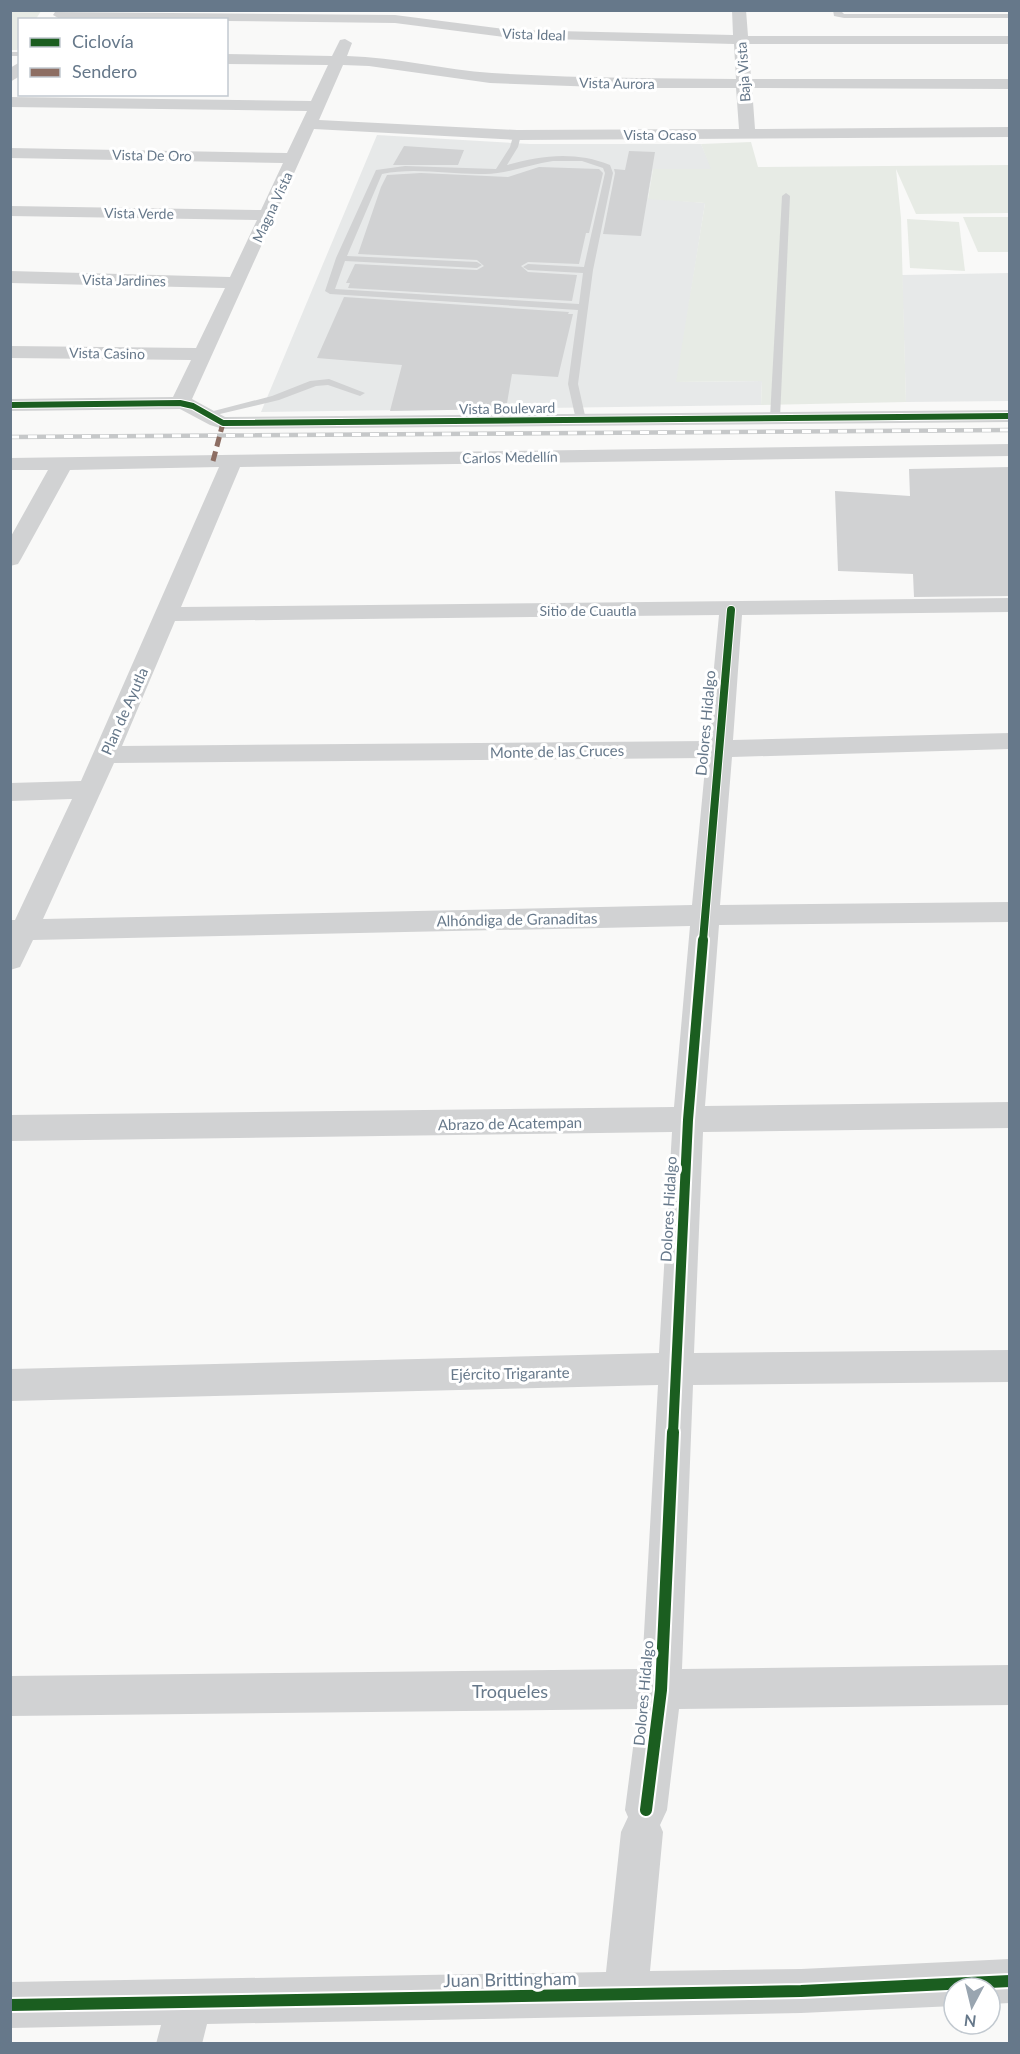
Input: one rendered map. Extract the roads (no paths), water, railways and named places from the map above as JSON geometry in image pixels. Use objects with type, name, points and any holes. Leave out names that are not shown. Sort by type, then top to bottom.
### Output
[{"type":"street","name":"Baja Vista","points":[[739,10],[747,134]]},
{"type":"street","name":"Vista Ideal","points":[[59,15],[359,14],[512,34],[740,40],[1010,40]]},
{"type":"street","name":"Magna Vista","points":[[180,403],[359,14]]},
{"type":"street","name":"Vista Aurora","points":[[228,59],[337,60],[394,64],[490,78],[743,85],[1010,84]]},
{"type":"street","points":[[10,102],[317,106]]},
{"type":"street","name":"Vista Ocaso","points":[[310,124],[517,135],[1010,132]]},
{"type":"street","name":"Vista De Oro","points":[[10,153],[294,158]]},
{"type":"street","name":"Vista Verde","points":[[10,211],[268,215]]},
{"type":"street","name":"Vista Jardines","points":[[10,277],[237,283]]},
{"type":"street","name":"Vista Casino","points":[[10,352],[203,354]]},
{"type":"street","name":"Vista Boulevard","points":[[10,405],[180,403],[195,405],[223,423],[1010,416]]},
{"type":"street","name":"Carlos Medellín","points":[[10,464],[1010,450]]},
{"type":"street","name":"Plan de Ayutla","points":[[10,959],[17,930],[90,790],[232,461]]},
{"type":"street","points":[[10,559],[62,464]]},
{"type":"street","name":"Sitio de Cuautla","points":[[166,614],[1010,605]]},
{"type":"street","name":"Dolores Hidalgo","points":[[626,1993],[644,1821],[661,1690],[688,1120],[731,609]]},
{"type":"street","name":"Monte de las Cruces","points":[[105,755],[718,749],[1010,741]]},
{"type":"street","points":[[10,792],[90,790]]},
{"type":"street","name":"Alhóndiga de Granaditas","points":[[17,930],[704,915],[1010,912]]},
{"type":"street","name":"Abrazo de Acatempan","points":[[10,1128],[1010,1115]]},
{"type":"street","name":"Ejército Trigarante","points":[[10,1385],[675,1369],[1010,1366]]},
{"type":"street","name":"Troqueles","points":[[10,1696],[1010,1685]]},
{"type":"street","name":"Juan Brittingham","points":[[10,2005],[801,1991],[1010,1981]]},
{"type":"street","points":[[180,2043],[190,2002]]},
{"type":"lane","points":[[836,10],[837,14],[844,16],[906,13],[1010,15]]},
{"type":"lane","points":[[499,171],[514,147],[517,135]]},
{"type":"lane","points":[[581,420],[579,405],[573,394],[573,384],[588,270],[609,173],[608,167],[581,159],[560,159],[520,163],[499,171],[482,173],[403,169],[380,172],[341,258],[330,291],[582,308]]},
{"type":"lane","points":[[775,418],[786,196]]},
{"type":"lane","points":[[341,258],[477,265]]},
{"type":"lane","points":[[528,267],[588,270]]},
{"type":"lane","points":[[207,414],[275,398],[314,383],[329,382],[360,393]]},
{"type":"railway","points":[[10,437],[1010,430]]}]
